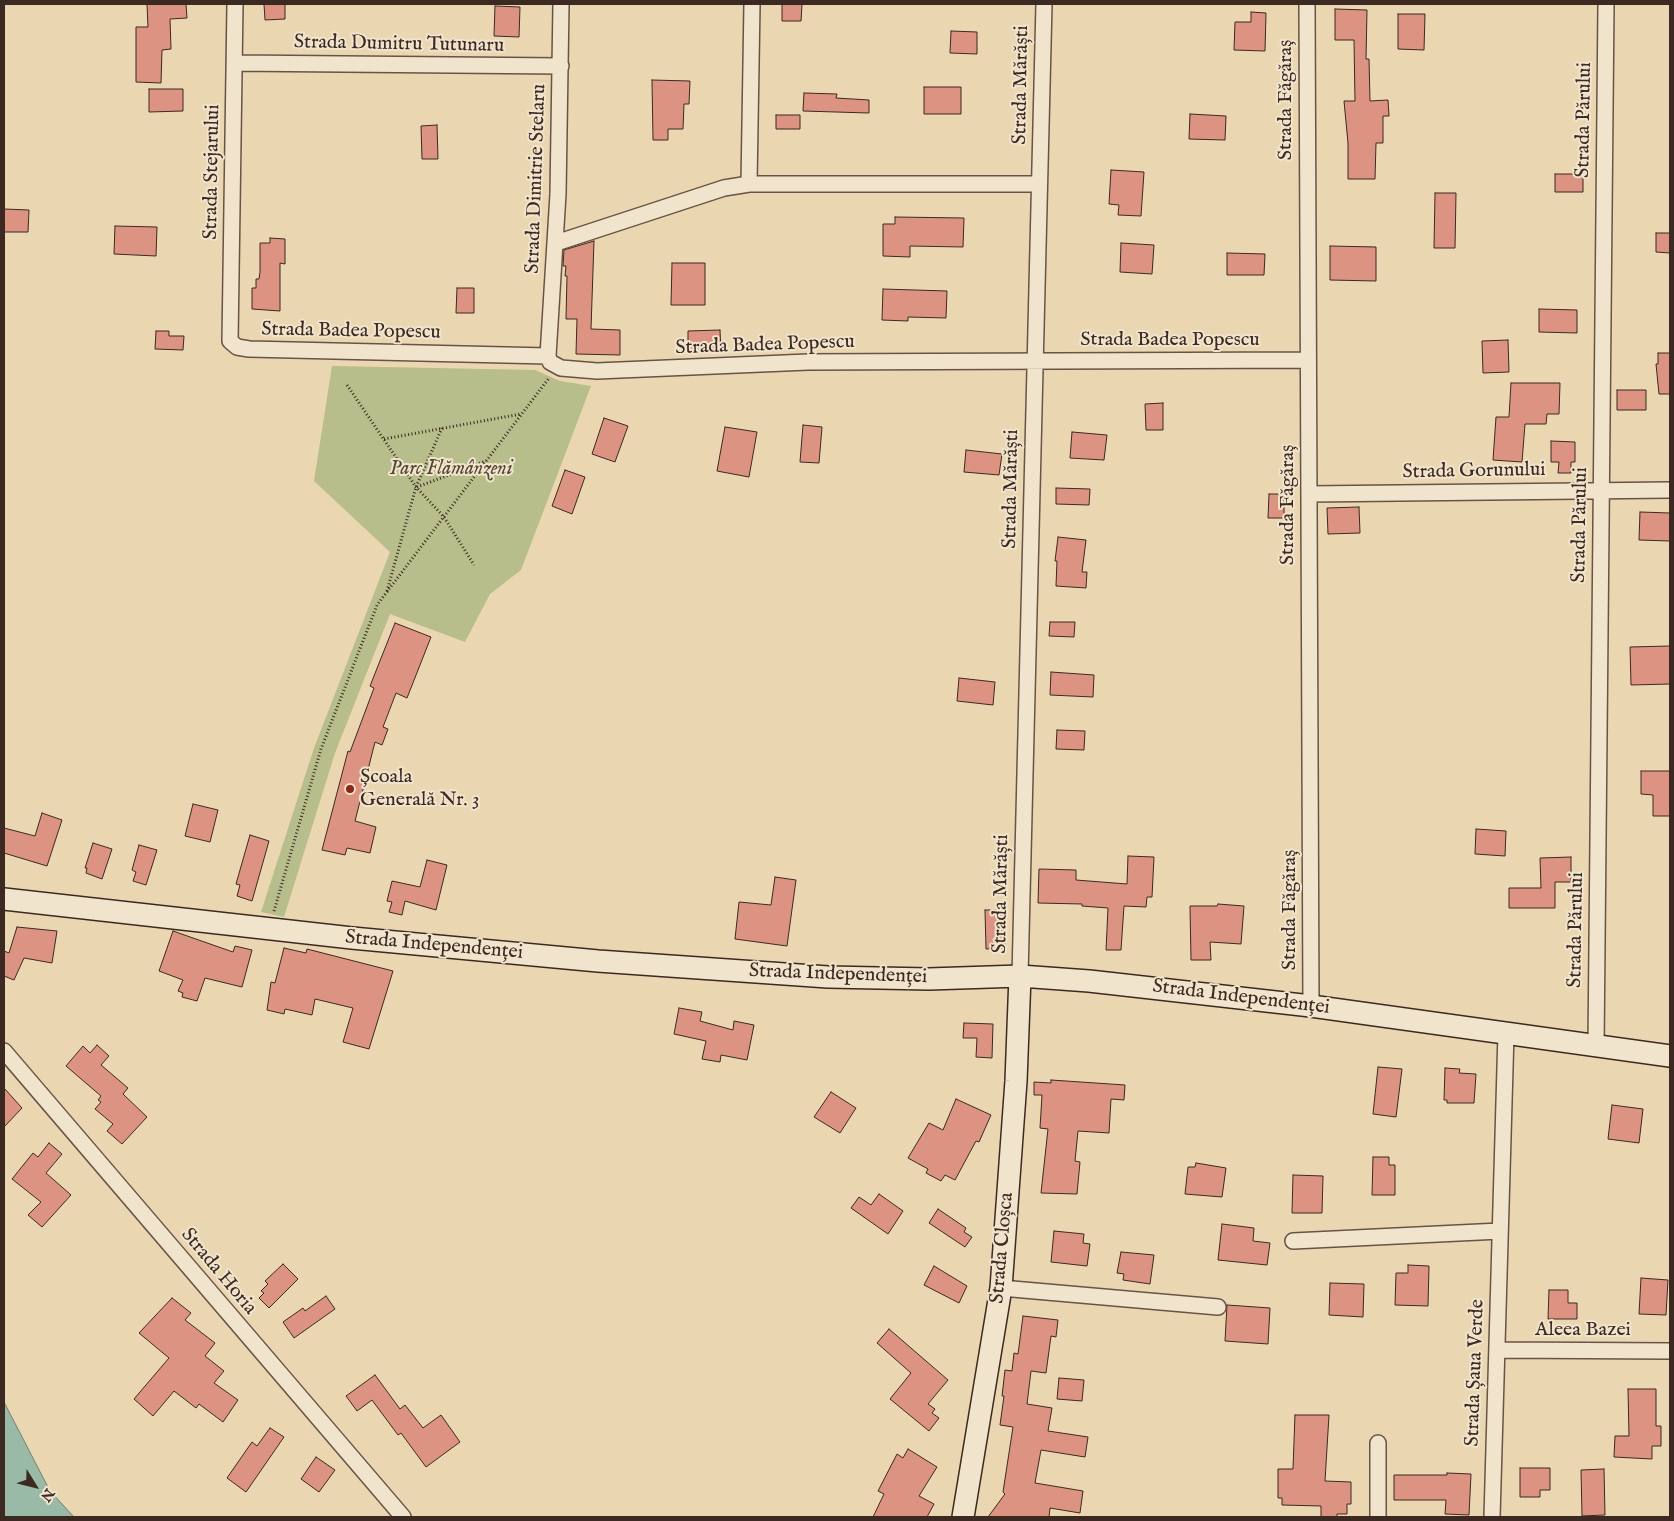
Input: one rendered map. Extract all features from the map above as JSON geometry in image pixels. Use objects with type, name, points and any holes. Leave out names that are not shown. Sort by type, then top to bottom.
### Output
[{"type":"street","name":"Strada Stejarului","points":[[230,341],[236,64],[235,4]]},
{"type":"street","name":"Strada Dimitrie Stelaru","points":[[548,356],[556,243],[562,66],[561,4]]},
{"type":"street","points":[[749,184],[752,4]]},
{"type":"street","name":"Strada Mărăști","points":[[1020,976],[1044,4]]},
{"type":"street","name":"Strada Făgăraș","points":[[1307,4],[1311,1006]]},
{"type":"street","name":"Strada Părului","points":[[1596,1046],[1606,4]]},
{"type":"street","name":"Strada Dumitru Tutunaru","points":[[236,64],[562,66]]},
{"type":"street","points":[[556,243],[724,188],[749,184],[1039,184]]},
{"type":"street","name":"Strada Badea Popescu","points":[[230,341],[237,347],[249,349],[548,356]]},
{"type":"street","points":[[548,356],[550,362],[561,368]]},
{"type":"street","name":"Strada Badea Popescu","points":[[561,368],[597,371],[808,362],[1308,360]]},
{"type":"street","name":"Strada Gorunului","points":[[1309,494],[1670,490]]},
{"type":"street","name":"Strada Independenței","points":[[4,899],[269,929],[598,961],[828,978],[1020,976],[1089,981],[1311,1006],[1670,1056]]},
{"type":"street","name":"Strada Cloșca","points":[[963,1517],[1001,1288],[1016,1081],[1020,976]]},
{"type":"street","name":"Strada Șaua Verde","points":[[1492,1517],[1506,1033]]},
{"type":"street","name":"Strada Horia","points":[[4,1051],[292,1390],[403,1517]]},
{"type":"street","points":[[1293,1241],[1500,1231]]},
{"type":"street","points":[[1001,1288],[1218,1307]]},
{"type":"street","name":"Aleea Bazei","points":[[1496,1350],[1670,1351]]},
{"type":"street","points":[[1378,1443],[1378,1517]]},
{"type":"path","points":[[269,929],[321,748],[377,605],[548,378],[561,368]]},
{"type":"path","points":[[347,385],[416,487],[444,517],[474,565]]},
{"type":"path","points":[[384,439],[522,414]]},
{"type":"path","points":[[386,594],[416,487],[442,428]]},
{"type":"path","points":[[416,487],[486,461]]},
{"type":"green space","name":"Parc Flămânzeni","points":[[332,366],[535,370],[560,381],[591,386],[521,570],[490,594],[465,642],[390,614],[335,753],[284,917],[261,912],[314,748],[390,552],[314,481]]},
{"type":"shaded area","points":[[4,1402],[50,1491],[74,1517],[4,1517]]},
{"type":"building","points":[[147,4],[186,4],[187,18],[170,19],[171,49],[162,50],[161,83],[136,82],[136,27],[148,27]]},
{"type":"building","points":[[264,4],[285,4],[285,19],[265,20]]},
{"type":"building","points":[[782,4],[802,4],[801,21],[782,21]]},
{"type":"building","points":[[495,6],[520,7],[519,37],[494,36]]},
{"type":"building","points":[[1335,9],[1367,10],[1366,59],[1369,59],[1370,101],[1388,100],[1389,116],[1383,116],[1383,143],[1376,143],[1375,179],[1348,179],[1348,143],[1344,101],[1355,101],[1354,40],[1335,40]]},
{"type":"building","points":[[1251,12],[1266,13],[1265,51],[1234,50],[1235,22],[1251,22]]},
{"type":"building","points":[[1398,14],[1425,14],[1424,50],[1398,49]]},
{"type":"building","points":[[951,31],[977,32],[977,54],[950,53]]},
{"type":"building","points":[[652,80],[690,81],[689,104],[684,104],[683,129],[668,129],[668,140],[653,140]]},
{"type":"building","points":[[924,87],[961,87],[961,114],[924,114]]},
{"type":"building","points":[[149,89],[183,89],[183,111],[149,112]]},
{"type":"building","points":[[804,93],[837,94],[836,98],[869,100],[869,113],[803,111]]},
{"type":"building","points":[[1190,114],[1226,116],[1225,140],[1189,139]]},
{"type":"building","points":[[776,115],[800,115],[800,129],[776,129]]},
{"type":"building","points":[[437,125],[438,159],[422,159],[421,126]]},
{"type":"building","points":[[1111,170],[1144,172],[1141,216],[1118,215],[1119,205],[1109,204]]},
{"type":"building","points":[[1555,174],[1583,174],[1583,192],[1555,192]]},
{"type":"building","points":[[1435,193],[1456,193],[1455,248],[1434,248]]},
{"type":"building","points":[[4,209],[29,210],[28,232],[4,232]]},
{"type":"building","points":[[895,217],[964,218],[963,247],[910,246],[910,257],[883,256],[883,224],[895,224]]},
{"type":"building","points":[[115,226],[157,227],[156,256],[114,254]]},
{"type":"building","points":[[1656,233],[1670,233],[1670,253],[1656,252]]},
{"type":"building","points":[[270,238],[285,239],[285,264],[280,263],[280,311],[252,309],[252,288],[256,288],[256,279],[259,279],[260,272],[260,243],[270,243]]},
{"type":"building","points":[[594,241],[591,329],[620,330],[620,355],[576,354],[577,319],[566,319],[567,276],[565,276],[566,266],[563,266],[564,250]]},
{"type":"building","points":[[1121,243],[1154,245],[1152,274],[1120,272]]},
{"type":"building","points":[[1330,246],[1376,247],[1376,281],[1330,280]]},
{"type":"building","points":[[1227,253],[1265,254],[1264,275],[1227,275]]},
{"type":"building","points":[[672,263],[705,263],[705,305],[671,305]]},
{"type":"building","points":[[457,288],[474,288],[474,313],[456,313]]},
{"type":"building","points":[[883,289],[947,291],[946,318],[908,317],[908,321],[882,320]]},
{"type":"building","points":[[1539,309],[1577,310],[1577,333],[1539,332]]},
{"type":"building","points":[[720,330],[721,352],[688,353],[688,331]]},
{"type":"building","points":[[156,331],[169,331],[169,336],[184,336],[183,350],[155,349]]},
{"type":"building","points":[[1508,340],[1509,372],[1483,373],[1482,341]]},
{"type":"building","points":[[1658,353],[1670,353],[1670,394],[1659,394],[1656,364],[1658,364]]},
{"type":"building","points":[[1511,383],[1560,383],[1559,414],[1547,414],[1546,424],[1525,424],[1522,462],[1493,460],[1496,417],[1509,417]]},
{"type":"building","points":[[1617,390],[1646,390],[1646,410],[1617,410]]},
{"type":"building","points":[[1163,403],[1163,430],[1146,430],[1145,404]]},
{"type":"building","points":[[604,418],[628,426],[615,462],[592,454]]},
{"type":"building","points":[[803,425],[822,427],[819,463],[800,462]]},
{"type":"building","points":[[725,427],[757,432],[749,477],[717,471]]},
{"type":"building","points":[[1072,432],[1107,435],[1104,460],[1070,458]]},
{"type":"building","points":[[1551,441],[1575,442],[1575,462],[1571,462],[1571,473],[1558,473],[1559,462],[1551,462]]},
{"type":"building","points":[[966,450],[1002,454],[999,475],[964,472]]},
{"type":"building","points":[[565,470],[585,477],[572,514],[552,506]]},
{"type":"building","points":[[1056,488],[1090,489],[1089,505],[1056,504]]},
{"type":"building","points":[[1269,494],[1284,494],[1284,518],[1268,518]]},
{"type":"building","points":[[1359,507],[1360,533],[1328,534],[1327,508]]},
{"type":"building","points":[[1640,512],[1670,513],[1670,541],[1639,540]]},
{"type":"building","points":[[1058,537],[1086,540],[1082,572],[1087,572],[1086,588],[1056,586],[1057,561],[1055,561]]},
{"type":"building","points":[[1050,622],[1075,622],[1074,637],[1049,636]]},
{"type":"building","points":[[395,623],[431,637],[407,698],[396,693],[383,727],[388,729],[382,745],[375,742],[355,821],[376,827],[370,853],[347,848],[345,855],[322,850],[348,751],[350,752],[374,688],[370,686]]},
{"type":"building","points":[[1670,646],[1670,684],[1631,685],[1630,647]]},
{"type":"building","points":[[1051,672],[1094,675],[1093,697],[1050,695]]},
{"type":"building","points":[[959,678],[995,682],[993,705],[957,701]]},
{"type":"building","points":[[1057,730],[1085,731],[1084,750],[1056,749]]},
{"type":"building","points":[[1641,771],[1670,771],[1670,816],[1653,816],[1653,795],[1641,794]]},
{"type":"building","points":[[193,804],[218,810],[210,842],[185,836]]},
{"type":"building","points":[[42,813],[62,820],[47,866],[4,853],[4,828],[35,836]]},
{"type":"building","points":[[1476,829],[1506,831],[1505,856],[1475,854]]},
{"type":"building","points":[[250,835],[269,841],[252,901],[237,896],[240,885],[236,884]]},
{"type":"building","points":[[93,843],[112,849],[102,879],[86,873],[87,868],[85,868]]},
{"type":"building","points":[[139,845],[157,850],[146,885],[133,881],[136,872],[132,870]]},
{"type":"building","points":[[1128,856],[1154,857],[1152,897],[1147,897],[1146,907],[1124,906],[1121,950],[1106,950],[1108,908],[1082,906],[1082,904],[1038,903],[1039,869],[1076,870],[1076,880],[1127,884]]},
{"type":"building","points":[[1571,857],[1571,882],[1555,882],[1555,908],[1509,908],[1509,888],[1541,888],[1540,858]]},
{"type":"building","points":[[427,860],[447,865],[436,910],[405,901],[402,915],[389,912],[392,902],[387,901],[392,881],[420,887]]},
{"type":"building","points":[[775,877],[796,880],[787,946],[735,939],[739,902],[771,905]]},
{"type":"building","points":[[1218,904],[1244,906],[1241,944],[1210,942],[1211,960],[1191,960],[1190,906],[1217,906]]},
{"type":"building","points":[[985,910],[1004,910],[1005,948],[986,949]]},
{"type":"building","points":[[17,927],[57,931],[52,963],[24,958],[14,980],[4,976],[4,951],[9,953]]},
{"type":"building","points":[[173,931],[233,952],[235,946],[252,950],[242,987],[205,978],[197,1001],[182,997],[183,993],[178,991],[183,980],[159,971]]},
{"type":"building","points":[[284,948],[306,953],[307,949],[393,971],[369,1049],[343,1042],[353,1008],[315,999],[312,1015],[285,1009],[284,1014],[267,1010],[271,982],[275,983]]},
{"type":"building","points":[[679,1008],[702,1012],[700,1021],[733,1030],[734,1021],[754,1025],[747,1060],[721,1055],[720,1062],[702,1059],[706,1041],[674,1034]]},
{"type":"building","points":[[964,1023],[993,1024],[992,1058],[976,1057],[977,1038],[963,1038]]},
{"type":"building","points":[[97,1045],[109,1056],[101,1065],[128,1088],[123,1094],[147,1117],[122,1144],[107,1131],[113,1124],[95,1109],[101,1102],[98,1100],[101,1096],[66,1066],[83,1046],[90,1053]]},
{"type":"building","points":[[1378,1067],[1402,1069],[1396,1117],[1373,1114]]},
{"type":"building","points":[[1445,1068],[1460,1069],[1459,1073],[1476,1074],[1474,1103],[1447,1103],[1447,1100],[1444,1100]]},
{"type":"building","points":[[1051,1080],[1125,1085],[1124,1100],[1111,1099],[1109,1133],[1078,1131],[1075,1161],[1080,1162],[1077,1194],[1041,1193],[1048,1129],[1040,1128],[1042,1095],[1034,1095],[1034,1082],[1051,1083]]},
{"type":"building","points":[[4,1088],[22,1108],[4,1127]]},
{"type":"building","points":[[831,1092],[856,1108],[840,1133],[814,1117]]},
{"type":"building","points":[[956,1099],[991,1115],[979,1142],[976,1141],[955,1180],[945,1175],[941,1181],[926,1173],[928,1169],[908,1158],[929,1123],[943,1130]]},
{"type":"building","points":[[1612,1105],[1643,1109],[1639,1143],[1608,1139]]},
{"type":"building","points":[[49,1143],[62,1154],[46,1173],[71,1195],[42,1227],[28,1215],[41,1202],[12,1179],[33,1153],[38,1157]]},
{"type":"building","points":[[1373,1157],[1389,1157],[1389,1165],[1395,1165],[1395,1195],[1372,1195]]},
{"type":"building","points":[[1196,1163],[1226,1168],[1222,1197],[1185,1194],[1188,1167],[1195,1167]]},
{"type":"building","points":[[1293,1175],[1323,1176],[1322,1213],[1292,1213]]},
{"type":"building","points":[[879,1194],[903,1211],[888,1234],[851,1208],[859,1197],[871,1205]]},
{"type":"building","points":[[938,1209],[966,1228],[964,1232],[972,1237],[965,1247],[929,1223]]},
{"type":"building","points":[[1222,1224],[1254,1228],[1253,1241],[1270,1243],[1267,1265],[1218,1260]]},
{"type":"building","points":[[1054,1231],[1084,1234],[1083,1243],[1090,1244],[1087,1266],[1051,1262]]},
{"type":"building","points":[[1121,1252],[1154,1255],[1150,1284],[1123,1280],[1124,1274],[1117,1273]]},
{"type":"building","points":[[283,1264],[298,1279],[269,1308],[259,1298],[264,1293],[261,1291],[268,1284],[265,1281]]},
{"type":"building","points":[[1408,1265],[1429,1266],[1428,1306],[1395,1305],[1396,1273],[1408,1273]]},
{"type":"building","points":[[934,1266],[967,1286],[959,1303],[924,1285]]},
{"type":"building","points":[[1641,1278],[1668,1280],[1666,1315],[1639,1314]]},
{"type":"building","points":[[1330,1283],[1364,1284],[1363,1317],[1329,1315]]},
{"type":"building","points":[[1549,1290],[1568,1290],[1568,1303],[1577,1303],[1577,1319],[1548,1319]]},
{"type":"building","points":[[326,1296],[335,1309],[294,1338],[283,1322],[303,1308],[305,1311]]},
{"type":"building","points":[[172,1298],[191,1313],[185,1320],[215,1343],[205,1356],[224,1371],[214,1383],[238,1400],[223,1422],[199,1404],[196,1408],[174,1391],[153,1416],[134,1399],[169,1358],[139,1333]]},
{"type":"building","points":[[1227,1305],[1270,1308],[1268,1344],[1225,1341]]},
{"type":"building","points":[[1023,1316],[1058,1320],[1056,1337],[1051,1336],[1046,1373],[1031,1371],[1027,1404],[1052,1408],[1048,1431],[1088,1437],[1085,1457],[1041,1450],[1035,1483],[1083,1491],[1080,1513],[1050,1508],[1049,1517],[988,1517],[1005,1494],[1003,1492],[1013,1427],[1000,1425],[1004,1396],[1002,1396],[1005,1370],[1012,1371],[1014,1353],[1018,1354]]},
{"type":"building","points":[[889,1329],[948,1380],[928,1404],[935,1409],[932,1413],[939,1418],[929,1431],[890,1399],[911,1373],[877,1343]]},
{"type":"building","points":[[375,1375],[400,1409],[405,1405],[423,1428],[441,1415],[460,1442],[426,1467],[401,1433],[398,1435],[372,1400],[357,1411],[346,1396]]},
{"type":"building","points":[[1059,1378],[1084,1380],[1082,1401],[1057,1399]]},
{"type":"building","points":[[1628,1389],[1656,1389],[1656,1426],[1661,1426],[1661,1446],[1652,1446],[1652,1459],[1614,1457],[1615,1436],[1629,1436]]},
{"type":"building","points":[[1295,1415],[1329,1415],[1325,1481],[1351,1482],[1351,1504],[1347,1504],[1347,1514],[1337,1514],[1337,1517],[1321,1517],[1321,1506],[1282,1505],[1282,1498],[1278,1498],[1278,1469],[1293,1469]]},
{"type":"building","points":[[270,1428],[284,1437],[246,1492],[227,1478],[252,1442],[257,1446]]},
{"type":"building","points":[[908,1449],[937,1467],[919,1496],[934,1504],[927,1517],[873,1517],[884,1494],[878,1491],[897,1454],[903,1458]]},
{"type":"building","points":[[316,1457],[335,1470],[319,1492],[301,1479]]},
{"type":"building","points":[[1520,1468],[1550,1468],[1550,1490],[1540,1490],[1540,1497],[1520,1497]]},
{"type":"building","points":[[1604,1469],[1605,1515],[1582,1516],[1581,1470]]},
{"type":"building","points":[[1447,1473],[1471,1474],[1469,1515],[1445,1514],[1446,1500],[1394,1500],[1394,1475],[1447,1475]]},
{"type":"place","name":"Școala Generală Nr. 3","points":[[350,789]]}]
